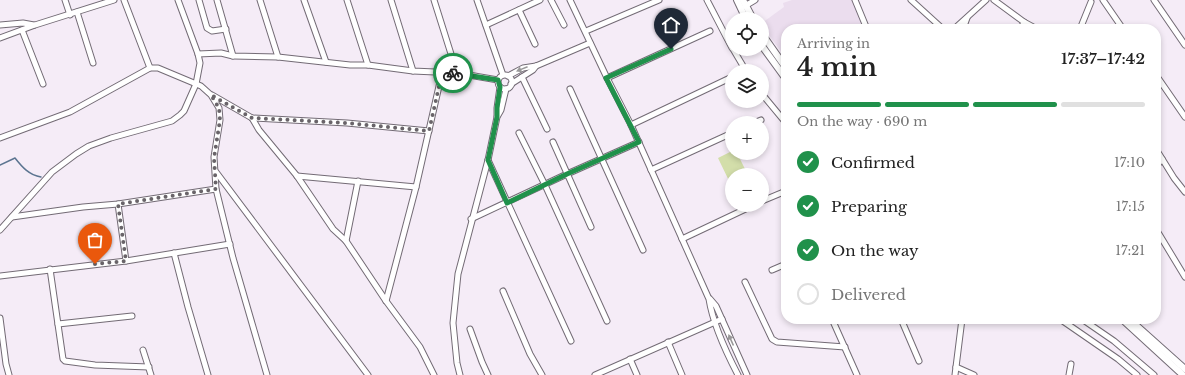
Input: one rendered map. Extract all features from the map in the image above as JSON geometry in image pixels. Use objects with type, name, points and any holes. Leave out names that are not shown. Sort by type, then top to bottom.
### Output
[{"type":"main road","points":[[737,0],[743,12]]},
{"type":"main road","points":[[744,3],[749,12]]},
{"type":"main road","points":[[770,51],[781,63]]},
{"type":"main road","points":[[770,51],[781,71]]},
{"type":"main road","points":[[1127,324],[1183,375]]},
{"type":"main road","points":[[1135,324],[1185,368]]},
{"type":"street","points":[[65,0],[70,15]]},
{"type":"street","points":[[0,38],[35,25],[114,0]]},
{"type":"street","points":[[124,0],[150,68]]},
{"type":"street","points":[[0,230],[52,172],[89,146],[111,138],[172,122],[184,111],[196,84],[200,63],[178,0]]},
{"type":"street","points":[[206,0],[199,0],[208,28],[212,31],[226,29]]},
{"type":"street","points":[[217,0],[233,56]]},
{"type":"street","points":[[260,0],[278,57]]},
{"type":"street","points":[[304,0],[326,62]]},
{"type":"street","points":[[347,0],[368,65]]},
{"type":"street","points":[[390,0],[413,71]]},
{"type":"street","points":[[434,0],[457,73]]},
{"type":"street","points":[[477,0],[505,76],[511,80],[511,84]]},
{"type":"street","points":[[486,25],[540,0]]},
{"type":"street","points":[[551,0],[564,25]]},
{"type":"street","points":[[570,0],[606,78],[639,142],[709,298],[715,321],[738,375]]},
{"type":"street","points":[[586,32],[659,0]]},
{"type":"street","points":[[707,0],[725,35]]},
{"type":"street","points":[[744,3],[755,0]]},
{"type":"street","points":[[855,0],[865,24]]},
{"type":"street","points":[[911,0],[937,24]]},
{"type":"street","points":[[959,24],[986,0]]},
{"type":"street","points":[[994,0],[1028,24]]},
{"type":"street","points":[[1103,0],[1120,24]]},
{"type":"street","points":[[1154,0],[1185,45]]},
{"type":"street","points":[[1082,24],[1091,2]]},
{"type":"street","points":[[519,10],[535,44]]},
{"type":"street","points":[[77,12],[93,63]]},
{"type":"street","points":[[965,24],[967,17]]},
{"type":"street","points":[[0,18],[0,24],[23,23],[35,25]]},
{"type":"street","points":[[22,30],[44,84]]},
{"type":"street","points":[[606,78],[710,31]]},
{"type":"street","points":[[198,54],[221,53],[233,56],[278,57],[350,65],[368,65],[413,71],[457,73],[498,80],[523,68],[536,66],[590,43]]},
{"type":"street","points":[[497,117],[501,110],[506,89],[511,84],[533,70],[536,66]]},
{"type":"street","points":[[0,136],[70,112],[150,68],[158,68],[201,86],[211,95],[252,118],[347,123],[429,131]]},
{"type":"street","points":[[386,301],[398,248],[416,187],[442,73]]},
{"type":"street","points":[[522,77],[547,129]]},
{"type":"street","points":[[460,375],[457,364],[453,323],[454,301],[458,274],[488,160],[497,117],[500,87],[498,80]]},
{"type":"street","points":[[631,125],[725,80]]},
{"type":"street","points":[[1161,83],[1185,117]]},
{"type":"street","points":[[500,87],[506,89]]},
{"type":"street","points":[[570,89],[643,250]]},
{"type":"street","points":[[211,95],[219,108],[220,120],[215,145],[216,189],[233,258],[267,375]]},
{"type":"street","points":[[769,102],[781,117]]},
{"type":"street","points":[[252,118],[259,130],[297,176],[333,229],[346,241],[386,301],[420,347],[434,375]]},
{"type":"street","points":[[519,133],[545,185],[607,321]]},
{"type":"street","points":[[651,170],[725,136]]},
{"type":"street","points":[[553,142],[591,227]]},
{"type":"street","points":[[472,219],[601,158],[639,142]]},
{"type":"street","points":[[1162,159],[1185,192]]},
{"type":"street","points":[[488,160],[571,341]]},
{"type":"street","points":[[215,171],[368,375]]},
{"type":"street","points":[[297,176],[416,187]]},
{"type":"street","points":[[346,241],[358,181]]},
{"type":"street","points":[[12,217],[83,207],[118,204],[216,189]]},
{"type":"street","points":[[769,198],[781,193]]},
{"type":"street","points":[[118,204],[126,261]]},
{"type":"street","points":[[682,239],[739,212]]},
{"type":"street","points":[[1161,238],[1185,277]]},
{"type":"street","points":[[0,276],[126,261],[230,244]]},
{"type":"street","points":[[174,254],[208,375]]},
{"type":"street","points":[[772,270],[781,266]]},
{"type":"street","points":[[50,269],[63,359],[67,362],[95,365],[149,368]]},
{"type":"street","points":[[745,282],[772,339],[777,342],[845,347]]},
{"type":"street","points":[[503,291],[530,354],[542,375]]},
{"type":"street","points":[[709,298],[716,306],[748,375]]},
{"type":"street","points":[[58,324],[132,316]]},
{"type":"street","points":[[0,318],[2,341],[9,375]]},
{"type":"street","points":[[595,375],[722,319]]},
{"type":"street","points":[[834,324],[857,375]]},
{"type":"street","points":[[903,324],[919,361]]},
{"type":"street","points":[[955,375],[961,324]]},
{"type":"street","points":[[1067,324],[1118,359],[1137,375]]},
{"type":"street","points":[[1089,324],[1114,341],[1154,375]]},
{"type":"street","points":[[470,329],[488,375]]},
{"type":"street","points":[[668,342],[682,375]]},
{"type":"street","points":[[143,350],[151,375]]},
{"type":"street","points":[[630,359],[637,375]]},
{"type":"street","points":[[1069,375],[1071,364]]},
{"type":"street","points":[[956,367],[974,375]]},
{"type":"shaded area","points":[[792,0],[854,0],[863,24],[781,24],[781,51],[769,35],[769,18],[784,7],[783,3]]},
{"type":"green space","points":[[725,154],[725,160],[740,160],[744,168],[725,168],[725,172],[718,158]]},
{"type":"waterway","points":[[0,165],[15,158],[29,172],[41,177]]},
{"type":"way so far","points":[[95,264],[126,261],[118,204],[216,189],[214,158],[220,120],[219,108],[211,95],[252,118],[347,123],[429,131],[442,73],[453,73]]},
{"type":"route","points":[[453,73],[498,80],[500,87],[497,101],[497,117],[488,160],[507,203],[601,158],[639,142],[606,78],[671,49]]}]
